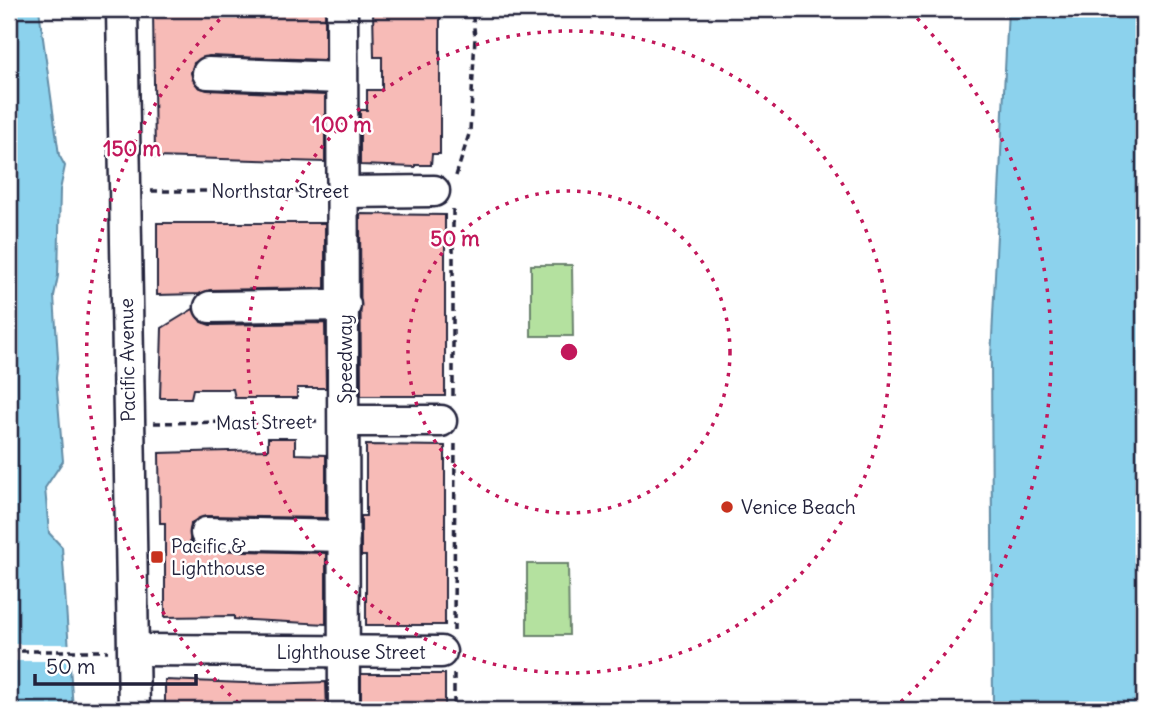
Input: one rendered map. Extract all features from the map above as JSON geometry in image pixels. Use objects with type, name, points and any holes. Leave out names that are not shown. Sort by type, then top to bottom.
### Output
[{"type":"street","name":"Pacific Avenue","points":[[122,9],[128,423],[124,650],[134,710]]},
{"type":"street","name":"Speedway","points":[[342,9],[340,78],[345,191],[344,710]]},
{"type":"street","points":[[208,73],[340,78]]},
{"type":"street","name":"Northstar Street","points":[[345,191],[447,191]]},
{"type":"street","points":[[210,307],[345,305]]},
{"type":"street","points":[[345,421],[450,421]]},
{"type":"street","points":[[206,533],[344,536]]},
{"type":"street","name":"Lighthouse Street","points":[[124,650],[449,653]]},
{"type":"path","points":[[454,710],[449,653],[447,191],[470,131],[475,37],[472,9]]},
{"type":"path","name":"Northstar Street","points":[[125,191],[345,191]]},
{"type":"path","name":"Mast Street","points":[[128,423],[345,421]]},
{"type":"path","points":[[9,651],[124,650]]},
{"type":"green space","points":[[531,265],[572,265],[573,336],[531,336]]},
{"type":"green space","points":[[527,564],[568,564],[569,635],[527,635]]},
{"type":"water","points":[[9,9],[39,9],[59,155],[65,166],[60,190],[58,276],[54,296],[58,358],[56,378],[63,461],[45,488],[49,533],[62,547],[73,710],[9,710]]},
{"type":"water","points":[[1008,9],[1144,9],[1144,710],[993,710],[991,358]]},
{"type":"pier","points":[[9,644],[72,644],[73,661],[9,661]]},
{"type":"building","points":[[153,9],[325,9],[325,60],[209,56],[194,63],[191,73],[198,87],[207,90],[325,95],[325,162],[155,157]]},
{"type":"building","points":[[373,9],[440,9],[440,154],[432,154],[431,165],[360,165],[360,110],[367,110],[367,90],[382,90],[382,57],[374,57]]},
{"type":"building","points":[[360,214],[445,215],[445,396],[361,396]]},
{"type":"building","points":[[157,223],[325,223],[325,288],[210,290],[199,294],[157,295]]},
{"type":"building","points":[[193,309],[201,322],[210,325],[325,323],[326,388],[297,388],[297,398],[235,398],[233,389],[193,389],[191,398],[160,398],[162,328]]},
{"type":"building","points":[[268,438],[295,438],[295,454],[326,455],[326,518],[206,516],[191,523],[190,541],[196,548],[206,550],[326,553],[326,624],[234,619],[234,616],[165,617],[165,523],[160,523],[159,453],[268,450]]},
{"type":"building","points":[[366,445],[445,446],[445,625],[366,625],[366,556],[361,556],[361,516],[366,516]]},
{"type":"building","points":[[361,674],[445,674],[445,710],[361,710]]},
{"type":"building","points":[[165,680],[268,684],[326,682],[327,710],[165,710]]},
{"type":"place","name":"Venice Beach","points":[[727,507]]},
{"type":"place","name":"Pacific & Lighthouse","points":[[157,557]]}]
